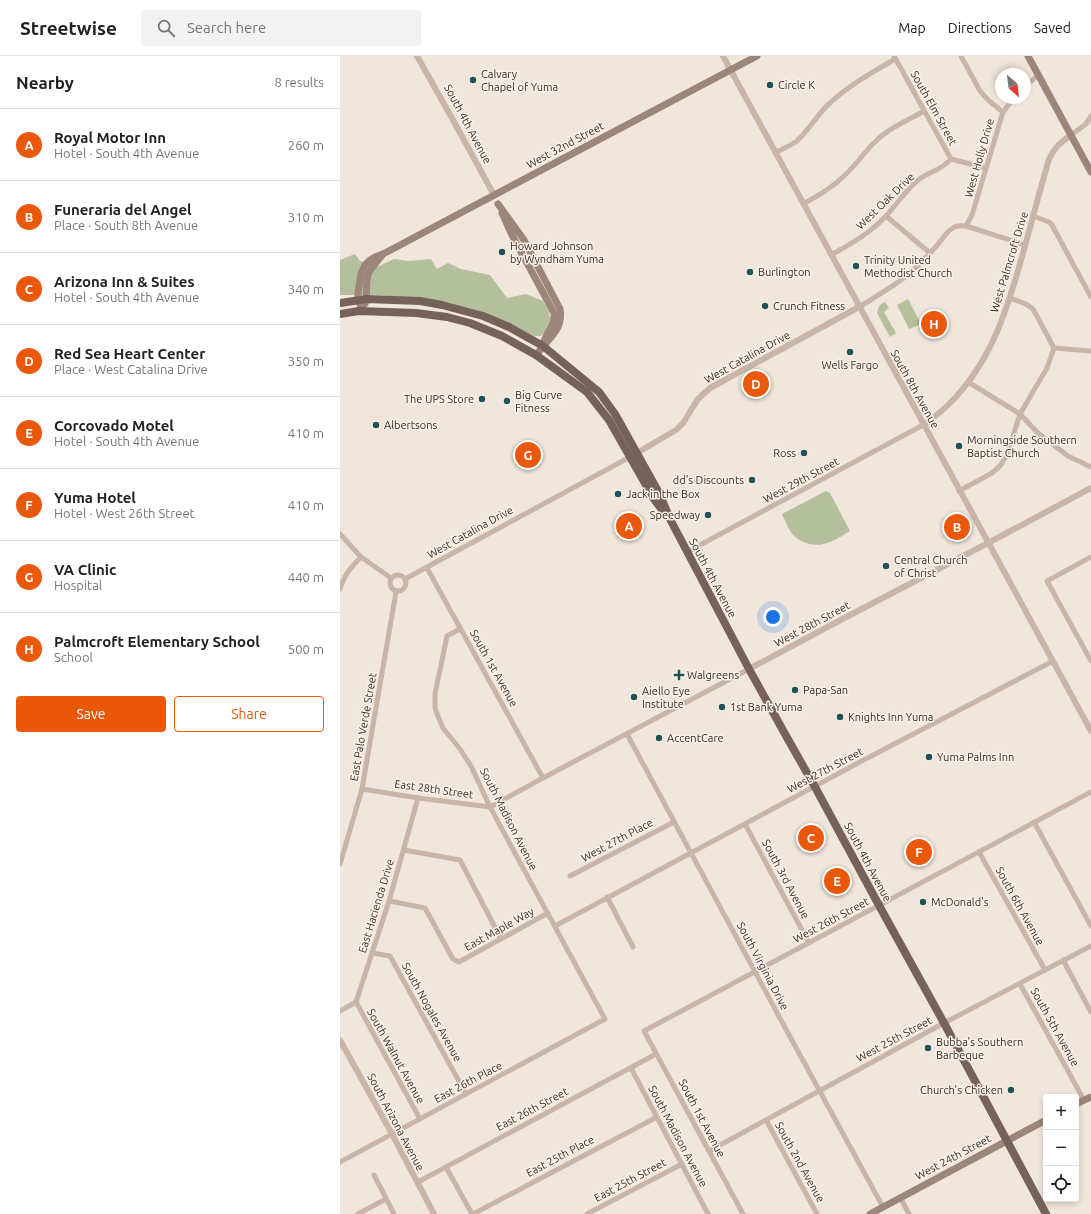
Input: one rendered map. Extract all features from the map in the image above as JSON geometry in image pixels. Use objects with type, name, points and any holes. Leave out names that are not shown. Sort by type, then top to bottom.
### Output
[{"type":"main road","name":"West 32nd Street","points":[[363,311],[363,300],[367,277],[371,269],[383,254],[757,56]]},
{"type":"main road","points":[[1028,56],[1091,172]]},
{"type":"main road","name":"South 4th Avenue","points":[[494,195],[512,235],[554,313],[553,326],[544,339],[543,346],[536,355],[587,392],[609,420],[633,455]]},
{"type":"main road","points":[[340,303],[363,300],[420,301],[442,304],[468,311],[509,327],[543,346]]},
{"type":"main road","points":[[340,314],[363,311],[416,313],[447,317],[470,323],[502,336],[536,355]]},
{"type":"main road","name":"South 4th Avenue","points":[[543,346],[598,392],[615,414],[654,498],[671,521],[749,669],[944,1023],[1046,1214]]},
{"type":"main road","points":[[1079,1102],[1088,1098]]},
{"type":"main road","name":"West 24th Street","points":[[870,1214],[1043,1122]]},
{"type":"street","name":"South 4th Avenue","points":[[417,56],[494,195]]},
{"type":"street","name":"South 8th Avenue","points":[[723,56],[959,491],[1053,661],[1089,722],[1091,731]]},
{"type":"street","points":[[961,56],[980,91],[988,100],[1003,112]]},
{"type":"street","points":[[775,153],[799,138],[821,112],[839,95],[894,58]]},
{"type":"street","name":"South Elm Street","points":[[894,58],[951,159],[986,168]]},
{"type":"street","points":[[1031,81],[1038,75]]},
{"type":"street","name":"West Holly Drive","points":[[966,226],[972,215],[1003,112],[1009,104]]},
{"type":"street","points":[[803,204],[836,184],[877,139],[924,111]]},
{"type":"street","points":[[1071,135],[1086,124],[1091,116]]},
{"type":"street","name":"West Palmcroft Drive","points":[[923,425],[949,405],[968,382],[990,348],[1010,298],[1048,159],[1052,151],[1071,135]]},
{"type":"street","name":"West Oak Drive","points":[[831,255],[873,229],[919,180],[947,164],[951,159]]},
{"type":"street","points":[[886,216],[930,254]]},
{"type":"street","points":[[1033,216],[1049,222],[1052,225],[1091,296]]},
{"type":"street","points":[[859,307],[905,277],[930,254],[950,230],[959,225],[1025,244]]},
{"type":"street","points":[[959,491],[992,473],[1000,466],[1007,455],[1020,414],[1047,368],[1054,348],[1033,309],[1026,304],[1010,298]]},
{"type":"street","name":"West Catalina Drive","points":[[405,579],[676,430],[698,399],[710,388],[859,307]]},
{"type":"street","points":[[1054,348],[1091,351]]},
{"type":"street","points":[[968,382],[1020,414],[1038,433],[1068,456],[1091,467]]},
{"type":"street","name":"West 29th Street","points":[[687,552],[923,425]]},
{"type":"street","name":"West 28th Street","points":[[543,778],[1091,488]]},
{"type":"street","points":[[340,534],[361,557],[391,578]]},
{"type":"street","points":[[340,589],[348,571],[361,557]]},
{"type":"street","points":[[1091,557],[1047,581],[1090,655],[1091,661]]},
{"type":"street","name":"South 1st Avenue","points":[[427,568],[543,778]]},
{"type":"street","points":[[398,575],[405,579],[405,588],[401,591],[396,592],[389,584],[391,578],[398,575]]},
{"type":"street","name":"East Palo Verde Street","points":[[340,864],[362,789],[396,592]]},
{"type":"street","name":"South Madison Avenue","points":[[460,629],[447,636],[435,694],[435,708],[438,719],[471,766],[490,807],[605,1019]]},
{"type":"street","name":"West 27th Street","points":[[555,926],[1053,661]]},
{"type":"street","name":"South Virginia Drive","points":[[627,734],[819,1090],[884,1206]]},
{"type":"street","points":[[490,807],[543,778]]},
{"type":"street","name":"East 28th Street","points":[[362,789],[490,807]]},
{"type":"street","points":[[1089,793],[1091,800]]},
{"type":"street","name":"West 26th Street","points":[[644,1031],[1089,793]]},
{"type":"street","name":"East Hacienda Drive","points":[[356,1002],[389,901],[418,798]]},
{"type":"street","name":"West 27th Place","points":[[570,876],[674,822]]},
{"type":"street","points":[[1034,822],[1091,926]]},
{"type":"street","name":"South 3rd Avenue","points":[[745,824],[809,943]]},
{"type":"street","points":[[404,850],[460,860],[501,939]]},
{"type":"street","name":"South 6th Avenue","points":[[979,852],[1044,970]]},
{"type":"street","points":[[607,898],[633,947]]},
{"type":"street","name":"East Maple Way","points":[[389,901],[425,908],[453,960],[460,962],[548,913]]},
{"type":"street","name":"West 25th Street","points":[[709,1151],[819,1090],[1091,946]]},
{"type":"street","name":"South Nogales Avenue","points":[[372,953],[390,956],[466,1094]]},
{"type":"street","points":[[1063,960],[1091,1012]]},
{"type":"street","name":"South 5th Avenue","points":[[1020,984],[1088,1098]]},
{"type":"street","points":[[340,1011],[356,1002]]},
{"type":"street","name":"South Walnut Avenue","points":[[356,1002],[420,1119]]},
{"type":"street","name":"East 26th Place","points":[[340,1162],[605,1019]]},
{"type":"street","name":"South 1st Avenue","points":[[644,1031],[743,1214]]},
{"type":"street","name":"South Arizona Avenue","points":[[341,1042],[434,1214]]},
{"type":"street","name":"East 26th Street","points":[[418,1182],[656,1054]]},
{"type":"street","name":"South Madison Avenue","points":[[630,1068],[708,1214]]},
{"type":"street","name":"East 25th Place","points":[[472,1214],[656,1116]]},
{"type":"street","name":"South 2nd Avenue","points":[[766,1120],[817,1214]]},
{"type":"street","name":"East 25th Street","points":[[587,1214],[682,1164]]},
{"type":"street","points":[[446,1167],[472,1214]]},
{"type":"street","points":[[374,1175],[394,1214]]},
{"type":"street","points":[[900,1198],[909,1214]]},
{"type":"street","points":[[358,1214],[386,1199]]},
{"type":"green space","points":[[355,254],[360,261],[379,266],[394,259],[409,261],[431,259],[437,269],[448,263],[461,269],[490,275],[507,298],[526,294],[543,301],[549,312],[549,327],[541,336],[534,336],[441,301],[380,295],[340,295],[340,260]]},
{"type":"green space","points":[[908,299],[921,324],[909,329],[897,305]]},
{"type":"green space","points":[[885,302],[889,308],[884,312],[896,333],[890,337],[877,313],[880,306]]},
{"type":"green space","points":[[826,491],[830,493],[850,531],[833,541],[823,544],[815,545],[806,543],[792,534],[782,514]]},
{"type":"place","name":"Calvary Chapel of Yuma","points":[[473,80]]},
{"type":"place","name":"Circle K","points":[[770,85]]},
{"type":"place","name":"Howard Johnson by Wyndham Yuma","points":[[502,252]]},
{"type":"place","name":"Trinity United Methodist Church","points":[[856,266]]},
{"type":"place","name":"Burlington","points":[[750,272]]},
{"type":"place","name":"Crunch Fitness","points":[[765,306]]},
{"type":"place","name":"Palmcroft Elementary School","points":[[934,324]]},
{"type":"place","name":"Wells Fargo","points":[[850,352]]},
{"type":"place","name":"Red Sea Heart Center","points":[[756,384]]},
{"type":"place","name":"The UPS Store","points":[[482,399]]},
{"type":"place","name":"Big Curve Fitness","points":[[507,401]]},
{"type":"place","name":"Albertsons","points":[[376,425]]},
{"type":"place","name":"Morningside Southern Baptist Church","points":[[959,446]]},
{"type":"place","name":"Ross","points":[[804,453]]},
{"type":"place","name":"VA Clinic","points":[[528,455]]},
{"type":"place","name":"dd's Discounts","points":[[752,480]]},
{"type":"place","name":"Jack in the Box","points":[[618,494]]},
{"type":"place","name":"Speedway","points":[[708,515]]},
{"type":"place","name":"Royal Motor Inn","points":[[629,526]]},
{"type":"place","name":"Funeraria del Angel","points":[[957,527]]},
{"type":"place","name":"Central Church of Christ","points":[[886,566]]},
{"type":"place","name":"Walgreens","points":[[679,675]]},
{"type":"place","name":"Papa-San","points":[[795,690]]},
{"type":"place","name":"Aiello Eye Institute","points":[[634,697]]},
{"type":"place","name":"1st Bank Yuma","points":[[722,707]]},
{"type":"place","name":"Knights Inn Yuma","points":[[840,717]]},
{"type":"place","name":"AccentCare","points":[[659,738]]},
{"type":"place","name":"Yuma Palms Inn","points":[[929,757]]},
{"type":"place","name":"Arizona Inn & Suites","points":[[811,838]]},
{"type":"place","name":"Yuma Hotel","points":[[919,852]]},
{"type":"place","name":"Corcovado Motel","points":[[837,881]]},
{"type":"place","name":"McDonald's","points":[[923,902]]},
{"type":"place","name":"Bubba's Southern Barbeque","points":[[928,1048]]},
{"type":"place","name":"Church's Chicken","points":[[1011,1090]]}]
